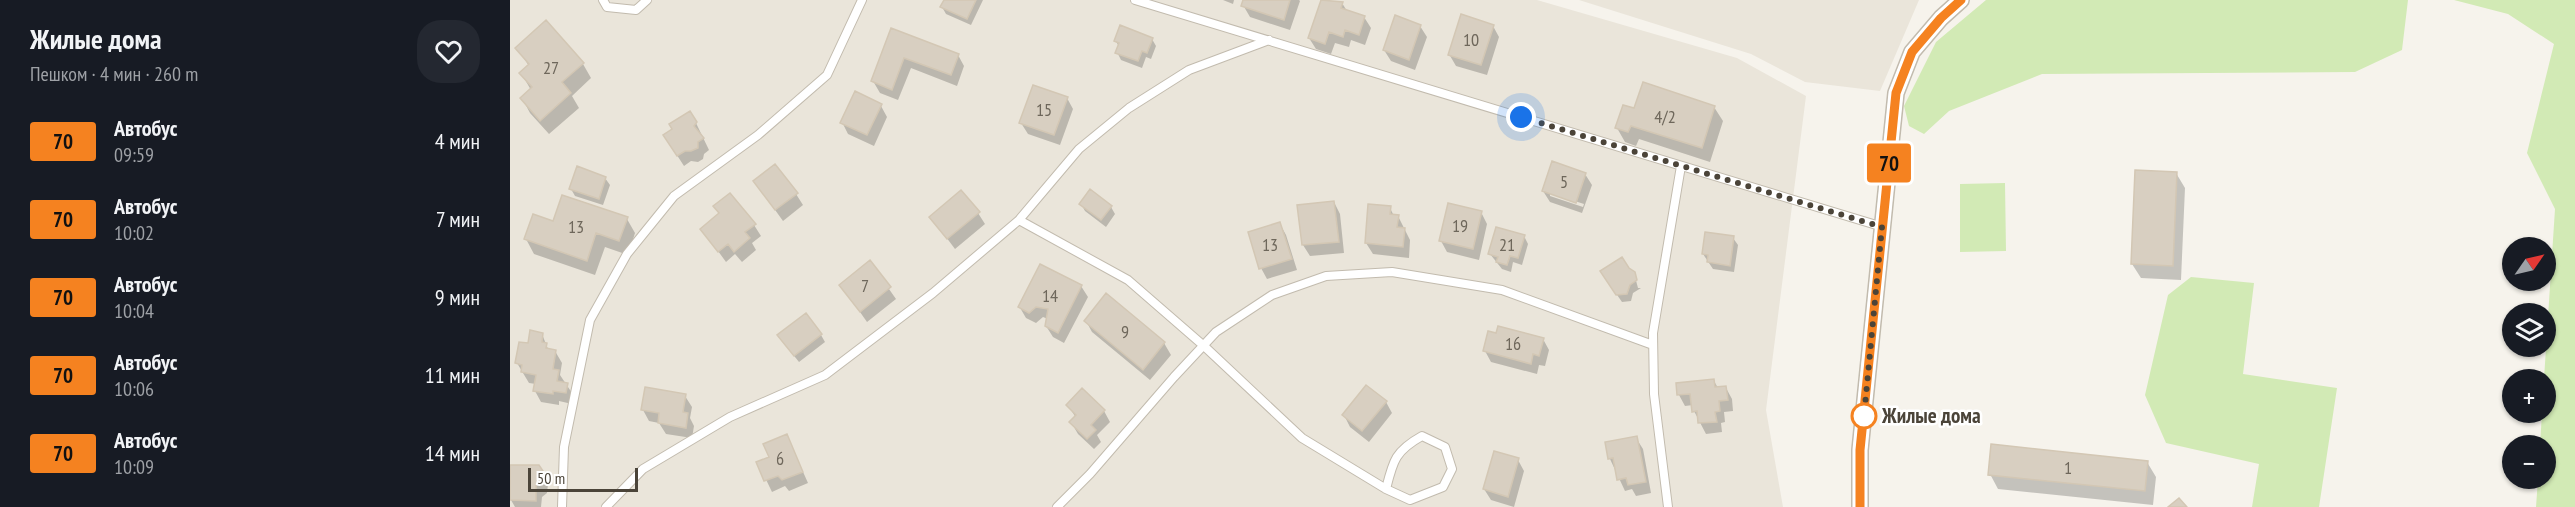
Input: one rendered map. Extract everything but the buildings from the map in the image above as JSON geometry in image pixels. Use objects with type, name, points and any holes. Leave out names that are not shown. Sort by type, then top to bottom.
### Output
[{"type":"street","points":[[1860,507],[1860,450],[1896,93],[1912,52],[1941,18],[1961,0]]},
{"type":"lane","points":[[603,0],[607,7],[636,10],[647,0]]},
{"type":"lane","points":[[562,507],[564,447],[590,320],[627,254],[674,196],[758,135],[827,75],[862,0]]},
{"type":"lane","points":[[1135,0],[1882,227]]},
{"type":"lane","points":[[606,507],[643,469],[730,417],[825,375],[933,292],[1018,220],[1078,149],[1129,108],[1189,70],[1269,40]]},
{"type":"lane","points":[[1668,507],[1654,394],[1653,333],[1682,166]]},
{"type":"lane","points":[[1018,220],[1128,280],[1204,345],[1302,438],[1386,489],[1410,500],[1443,487],[1452,469],[1445,447],[1422,436],[1404,446],[1392,465],[1386,489]]},
{"type":"lane","points":[[1057,507],[1090,474],[1216,332],[1272,295],[1326,276],[1392,272],[1502,290],[1653,345]]},
{"type":"shaded area","points":[[510,0],[1537,0],[1737,58],[1806,96],[1766,410],[1783,507],[510,507]]},
{"type":"shaded area","points":[[1579,0],[1919,0],[1880,91],[1805,82],[1751,54]]},
{"type":"green space","points":[[1986,0],[2408,0],[2402,50],[2355,72],[2042,74],[1949,111],[1924,134],[1909,126],[1904,106],[1936,42]]},
{"type":"green space","points":[[2454,0],[2575,0],[2575,507],[2536,507],[2537,489],[2556,489],[2556,435],[2541,435],[2541,423],[2556,423],[2556,369],[2545,369],[2545,357],[2556,357],[2556,303],[2549,303],[2550,291],[2556,291],[2556,237],[2553,237],[2555,209],[2527,153],[2554,44],[2508,14]]},
{"type":"green space","points":[[2005,183],[2006,251],[1960,252],[1960,184]]},
{"type":"green space","points":[[2191,277],[2254,283],[2243,374],[2337,388],[2319,507],[2252,507],[2259,464],[2166,443],[2145,395],[2168,295]]},
{"type":"bus line","name":"70","points":[[1860,507],[1860,450],[1896,93],[1912,52],[1941,18],[1961,0]]},
{"type":"place","name":"Жилые дома","points":[[1864,416]]},
{"type":"route","points":[[1521,117],[1882,227],[1864,416]]}]
